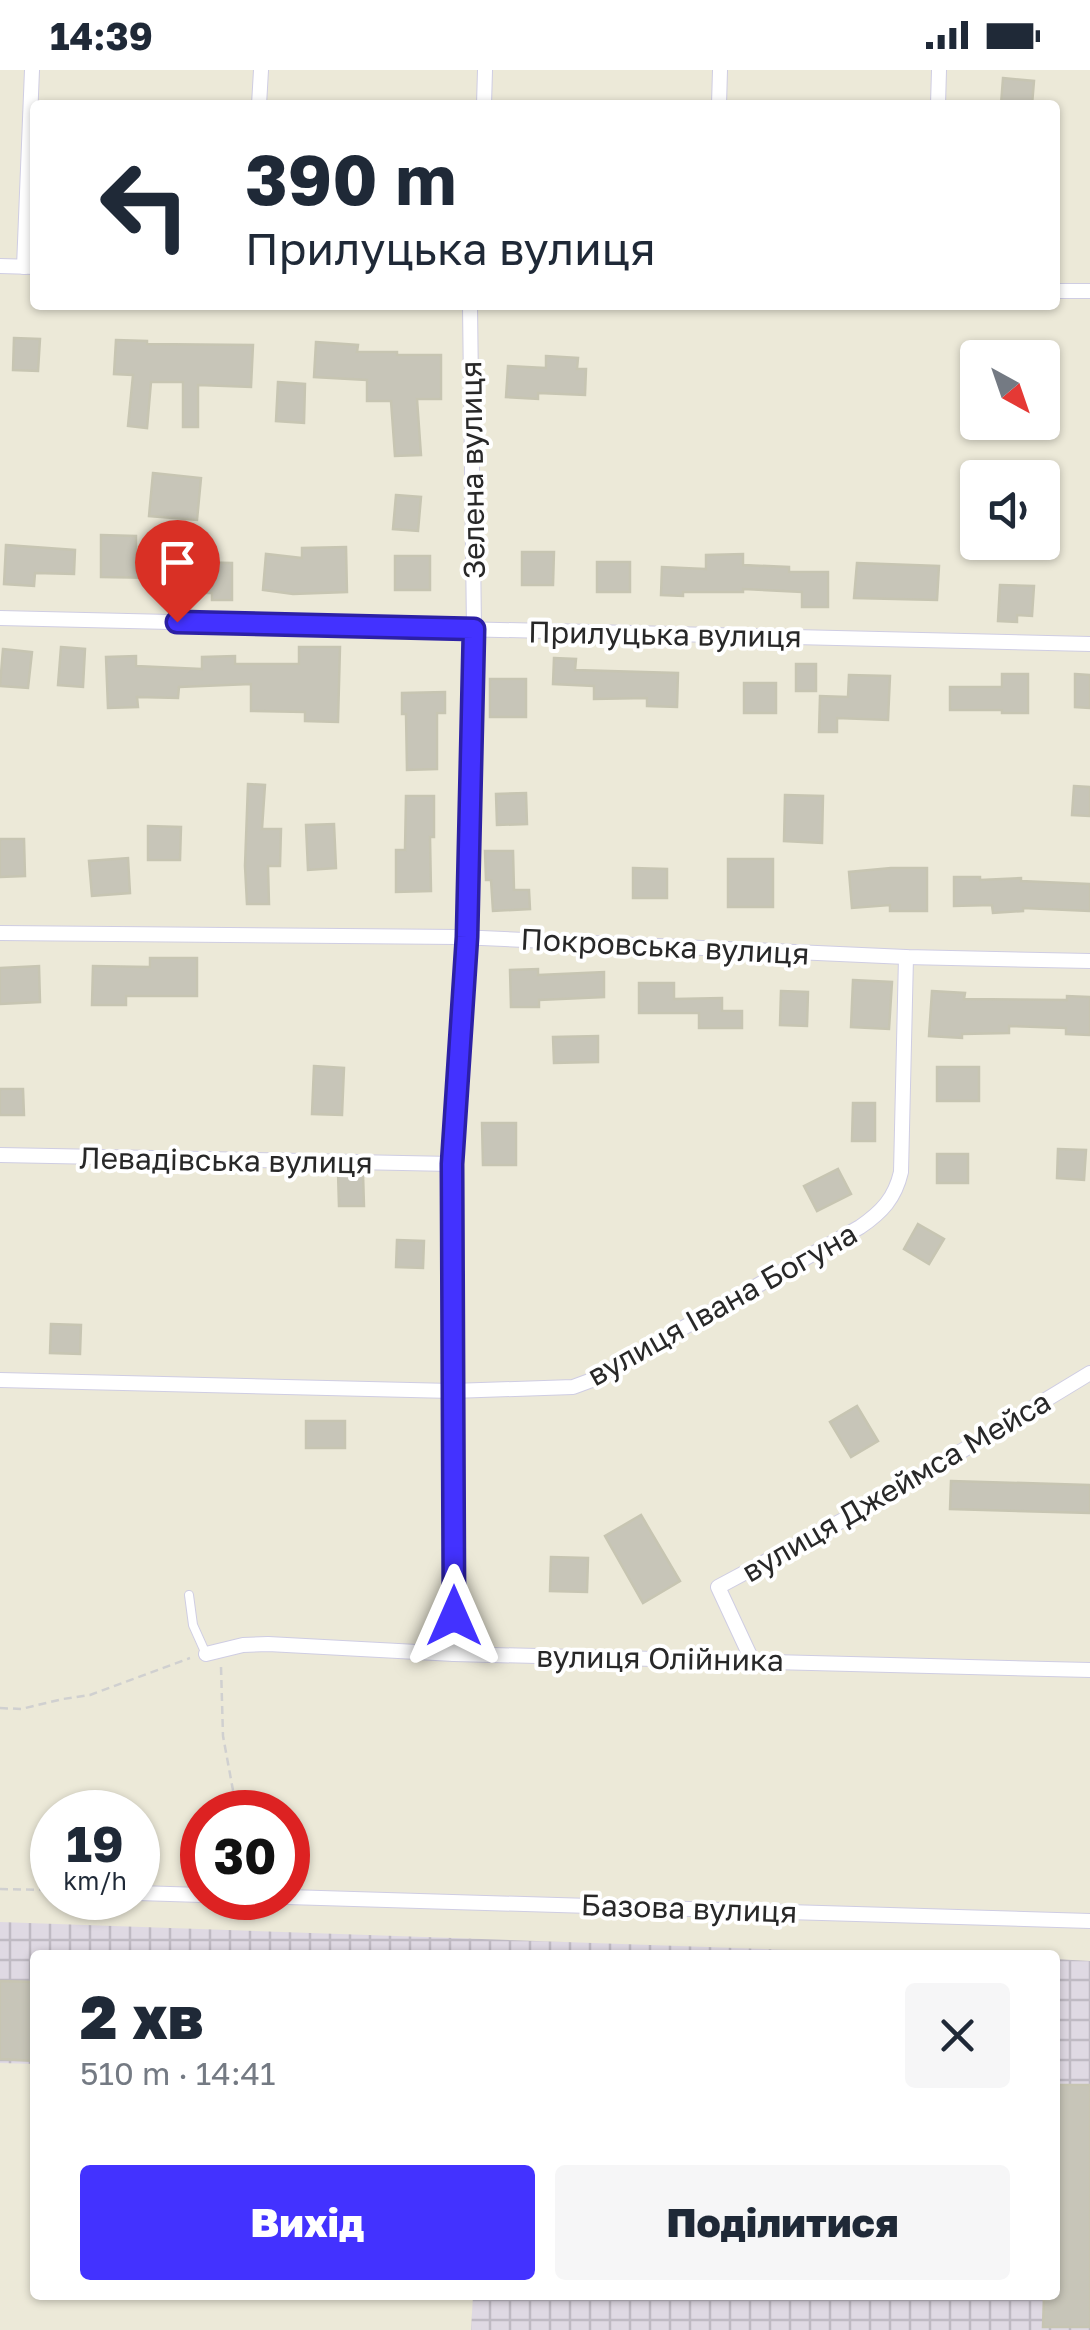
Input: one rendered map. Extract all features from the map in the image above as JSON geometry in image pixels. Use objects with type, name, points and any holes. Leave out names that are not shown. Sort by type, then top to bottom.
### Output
[{"type":"street","points":[[32,70],[32,100]]},
{"type":"street","points":[[259,100],[261,70]]},
{"type":"street","points":[[484,100],[486,70]]},
{"type":"street","points":[[719,100],[720,70]]},
{"type":"street","points":[[938,100],[939,70]]},
{"type":"street","points":[[0,266],[30,267]]},
{"type":"street","points":[[1060,291],[1090,291]]},
{"type":"street","name":"Зелена вулиця","points":[[454,1654],[452,1164],[467,937],[474,629],[470,310]]},
{"type":"street","name":"Прилуцька вулиця","points":[[0,618],[1090,644]]},
{"type":"street","name":"Покровська вулиця","points":[[0,933],[467,937],[906,957],[1090,961]]},
{"type":"street","name":"вулиця Івана Богуна","points":[[0,1380],[452,1391],[573,1386],[592,1380],[876,1216],[889,1202],[901,1172],[906,957]]},
{"type":"street","name":"Левадівська вулиця","points":[[0,1155],[452,1164]]},
{"type":"street","name":"вулиця Джеймса Мейса","points":[[752,1660],[718,1587],[886,1497],[1090,1374]]},
{"type":"street","name":"вулиця Олійника","points":[[212,1652],[268,1644],[454,1654],[1090,1670]]},
{"type":"street","name":"Базова вулиця","points":[[310,1899],[1090,1922]]},
{"type":"lane","points":[[189,1595],[194,1625],[212,1652]]},
{"type":"path","points":[[0,1708],[22,1709],[90,1695],[156,1668],[212,1652],[222,1670],[224,1736],[233,1790]]},
{"type":"path","points":[[0,1889],[30,1890]]},
{"type":"shaded area","points":[[0,1922],[789,1950],[30,1950],[30,2064],[0,2063]]},
{"type":"shaded area","points":[[1060,1959],[1090,1961],[1090,2330],[471,2330],[473,2300],[1060,2300]]},
{"type":"building","points":[[1003,78],[1034,81],[1032,100],[1001,100]]},
{"type":"building","points":[[14,338],[40,339],[38,371],[13,370]]},
{"type":"building","points":[[116,340],[253,345],[251,387],[198,385],[198,427],[183,427],[183,382],[151,382],[147,428],[128,426],[133,375],[114,374]]},
{"type":"building","points":[[316,342],[358,345],[357,352],[441,355],[441,399],[417,399],[421,455],[395,456],[391,401],[367,401],[367,380],[314,377]]},
{"type":"building","points":[[546,356],[578,358],[577,369],[586,369],[585,395],[538,393],[538,399],[506,397],[508,366],[546,368]]},
{"type":"building","points":[[278,382],[305,384],[304,423],[276,421]]},
{"type":"building","points":[[153,473],[201,478],[197,520],[149,516]]},
{"type":"building","points":[[396,495],[421,497],[418,531],[393,529]]},
{"type":"building","points":[[101,535],[136,536],[136,552],[190,553],[190,562],[232,563],[232,600],[212,600],[212,593],[160,593],[161,578],[101,577]]},
{"type":"building","points":[[6,545],[75,550],[74,574],[35,573],[34,586],[4,584]]},
{"type":"building","points":[[346,547],[347,592],[293,594],[263,590],[266,554],[302,558],[302,548]]},
{"type":"building","points":[[522,552],[554,552],[553,585],[522,585]]},
{"type":"building","points":[[743,554],[743,565],[789,567],[789,572],[828,572],[828,607],[802,607],[802,592],[743,589],[661,595],[662,567],[706,569],[706,555]]},
{"type":"building","points":[[395,556],[430,556],[430,590],[395,590]]},
{"type":"building","points":[[597,562],[630,562],[630,592],[597,592]]},
{"type":"building","points":[[857,563],[939,566],[937,600],[854,598]]},
{"type":"building","points":[[1000,585],[1034,586],[1032,616],[1017,615],[1017,622],[998,621]]},
{"type":"building","points":[[61,647],[85,649],[83,687],[58,685]]},
{"type":"building","points":[[299,647],[340,647],[338,722],[305,721],[305,712],[251,711],[251,684],[179,687],[178,698],[137,697],[138,707],[108,708],[106,657],[136,656],[136,666],[202,669],[202,657],[235,656],[235,664],[299,664]]},
{"type":"building","points":[[3,649],[32,652],[28,688],[0,686]]},
{"type":"building","points":[[554,658],[576,659],[575,670],[678,673],[677,707],[647,706],[647,698],[594,699],[594,686],[553,684]]},
{"type":"building","points":[[796,664],[816,664],[816,691],[796,691]]},
{"type":"building","points":[[1002,674],[1028,674],[1028,713],[950,710],[950,687],[1002,687]]},
{"type":"building","points":[[1075,674],[1090,675],[1090,708],[1075,707]]},
{"type":"building","points":[[849,675],[890,676],[888,720],[837,718],[837,732],[819,732],[820,696],[848,697]]},
{"type":"building","points":[[490,679],[526,679],[526,717],[490,717]]},
{"type":"building","points":[[744,683],[776,683],[776,713],[744,713]]},
{"type":"building","points":[[445,692],[445,713],[437,713],[437,769],[407,770],[402,693]]},
{"type":"building","points":[[248,784],[265,785],[262,829],[281,829],[280,866],[268,866],[269,904],[247,904]]},
{"type":"building","points":[[1074,786],[1090,787],[1090,816],[1072,815]]},
{"type":"building","points":[[526,793],[527,824],[497,825],[496,794]]},
{"type":"building","points":[[785,795],[823,796],[822,843],[784,841]]},
{"type":"building","points":[[406,796],[434,796],[431,891],[396,892],[396,850],[405,850]]},
{"type":"building","points":[[334,824],[336,868],[308,870],[306,825]]},
{"type":"building","points":[[148,826],[181,827],[180,860],[148,860]]},
{"type":"building","points":[[0,839],[24,839],[25,876],[0,877]]},
{"type":"building","points":[[485,851],[513,851],[514,890],[529,890],[530,909],[493,911]]},
{"type":"building","points":[[128,858],[130,893],[92,896],[89,861]]},
{"type":"building","points":[[728,859],[773,859],[773,907],[728,907]]},
{"type":"building","points":[[633,868],[667,869],[667,898],[633,898]]},
{"type":"building","points":[[927,868],[927,911],[890,911],[890,905],[852,908],[849,872]]},
{"type":"building","points":[[954,877],[1090,884],[1090,911],[1023,908],[993,913],[992,905],[954,906]]},
{"type":"building","points":[[150,958],[197,958],[197,996],[126,996],[126,1005],[92,1005],[93,966],[150,967]]},
{"type":"building","points":[[39,966],[40,1002],[0,1004],[0,968]]},
{"type":"building","points":[[538,969],[538,975],[604,972],[604,997],[539,1000],[539,1007],[511,1007],[510,970]]},
{"type":"building","points":[[853,980],[892,982],[889,1029],[851,1027]]},
{"type":"building","points":[[639,983],[674,983],[674,999],[722,998],[722,1011],[742,1011],[742,1028],[699,1028],[699,1013],[639,1013]]},
{"type":"building","points":[[781,991],[808,992],[807,1026],[780,1025]]},
{"type":"building","points":[[932,991],[965,993],[964,999],[1090,997],[1090,1035],[1066,1034],[1066,1028],[1009,1026],[1009,1033],[962,1034],[962,1038],[929,1036]]},
{"type":"building","points":[[598,1036],[598,1062],[554,1063],[553,1037]]},
{"type":"building","points":[[314,1066],[344,1068],[342,1115],[312,1114]]},
{"type":"building","points":[[937,1067],[979,1067],[979,1101],[937,1101]]},
{"type":"building","points":[[0,1089],[23,1089],[24,1115],[0,1115]]},
{"type":"building","points":[[853,1103],[875,1103],[875,1141],[852,1141]]},
{"type":"building","points":[[482,1123],[516,1123],[516,1165],[483,1165]]},
{"type":"building","points":[[1058,1149],[1086,1150],[1084,1180],[1057,1178]]},
{"type":"building","points":[[937,1154],[968,1154],[968,1183],[937,1183]]},
{"type":"building","points":[[838,1169],[851,1194],[817,1211],[804,1186]]},
{"type":"building","points":[[338,1172],[363,1173],[364,1206],[339,1206]]},
{"type":"building","points":[[918,1224],[944,1239],[929,1264],[904,1249]]},
{"type":"building","points":[[397,1240],[424,1241],[423,1268],[396,1267]]},
{"type":"building","points":[[51,1324],[81,1325],[80,1354],[50,1353]]},
{"type":"building","points":[[857,1406],[878,1441],[851,1457],[830,1422]]},
{"type":"building","points":[[306,1421],[345,1421],[345,1448],[306,1448]]},
{"type":"building","points":[[951,1481],[1090,1485],[1090,1513],[950,1509]]},
{"type":"building","points":[[641,1515],[680,1581],[643,1603],[605,1536]]},
{"type":"building","points":[[551,1557],[588,1558],[587,1592],[550,1591]]},
{"type":"building","points":[[0,1981],[30,1982],[30,2061],[0,2059]]},
{"type":"building","points":[[1060,2085],[1090,2085],[1090,2327],[1043,2327],[1044,2300],[1060,2300]]},
{"type":"route","points":[[177,622],[474,629],[467,937],[452,1164],[454,1616]]}]
